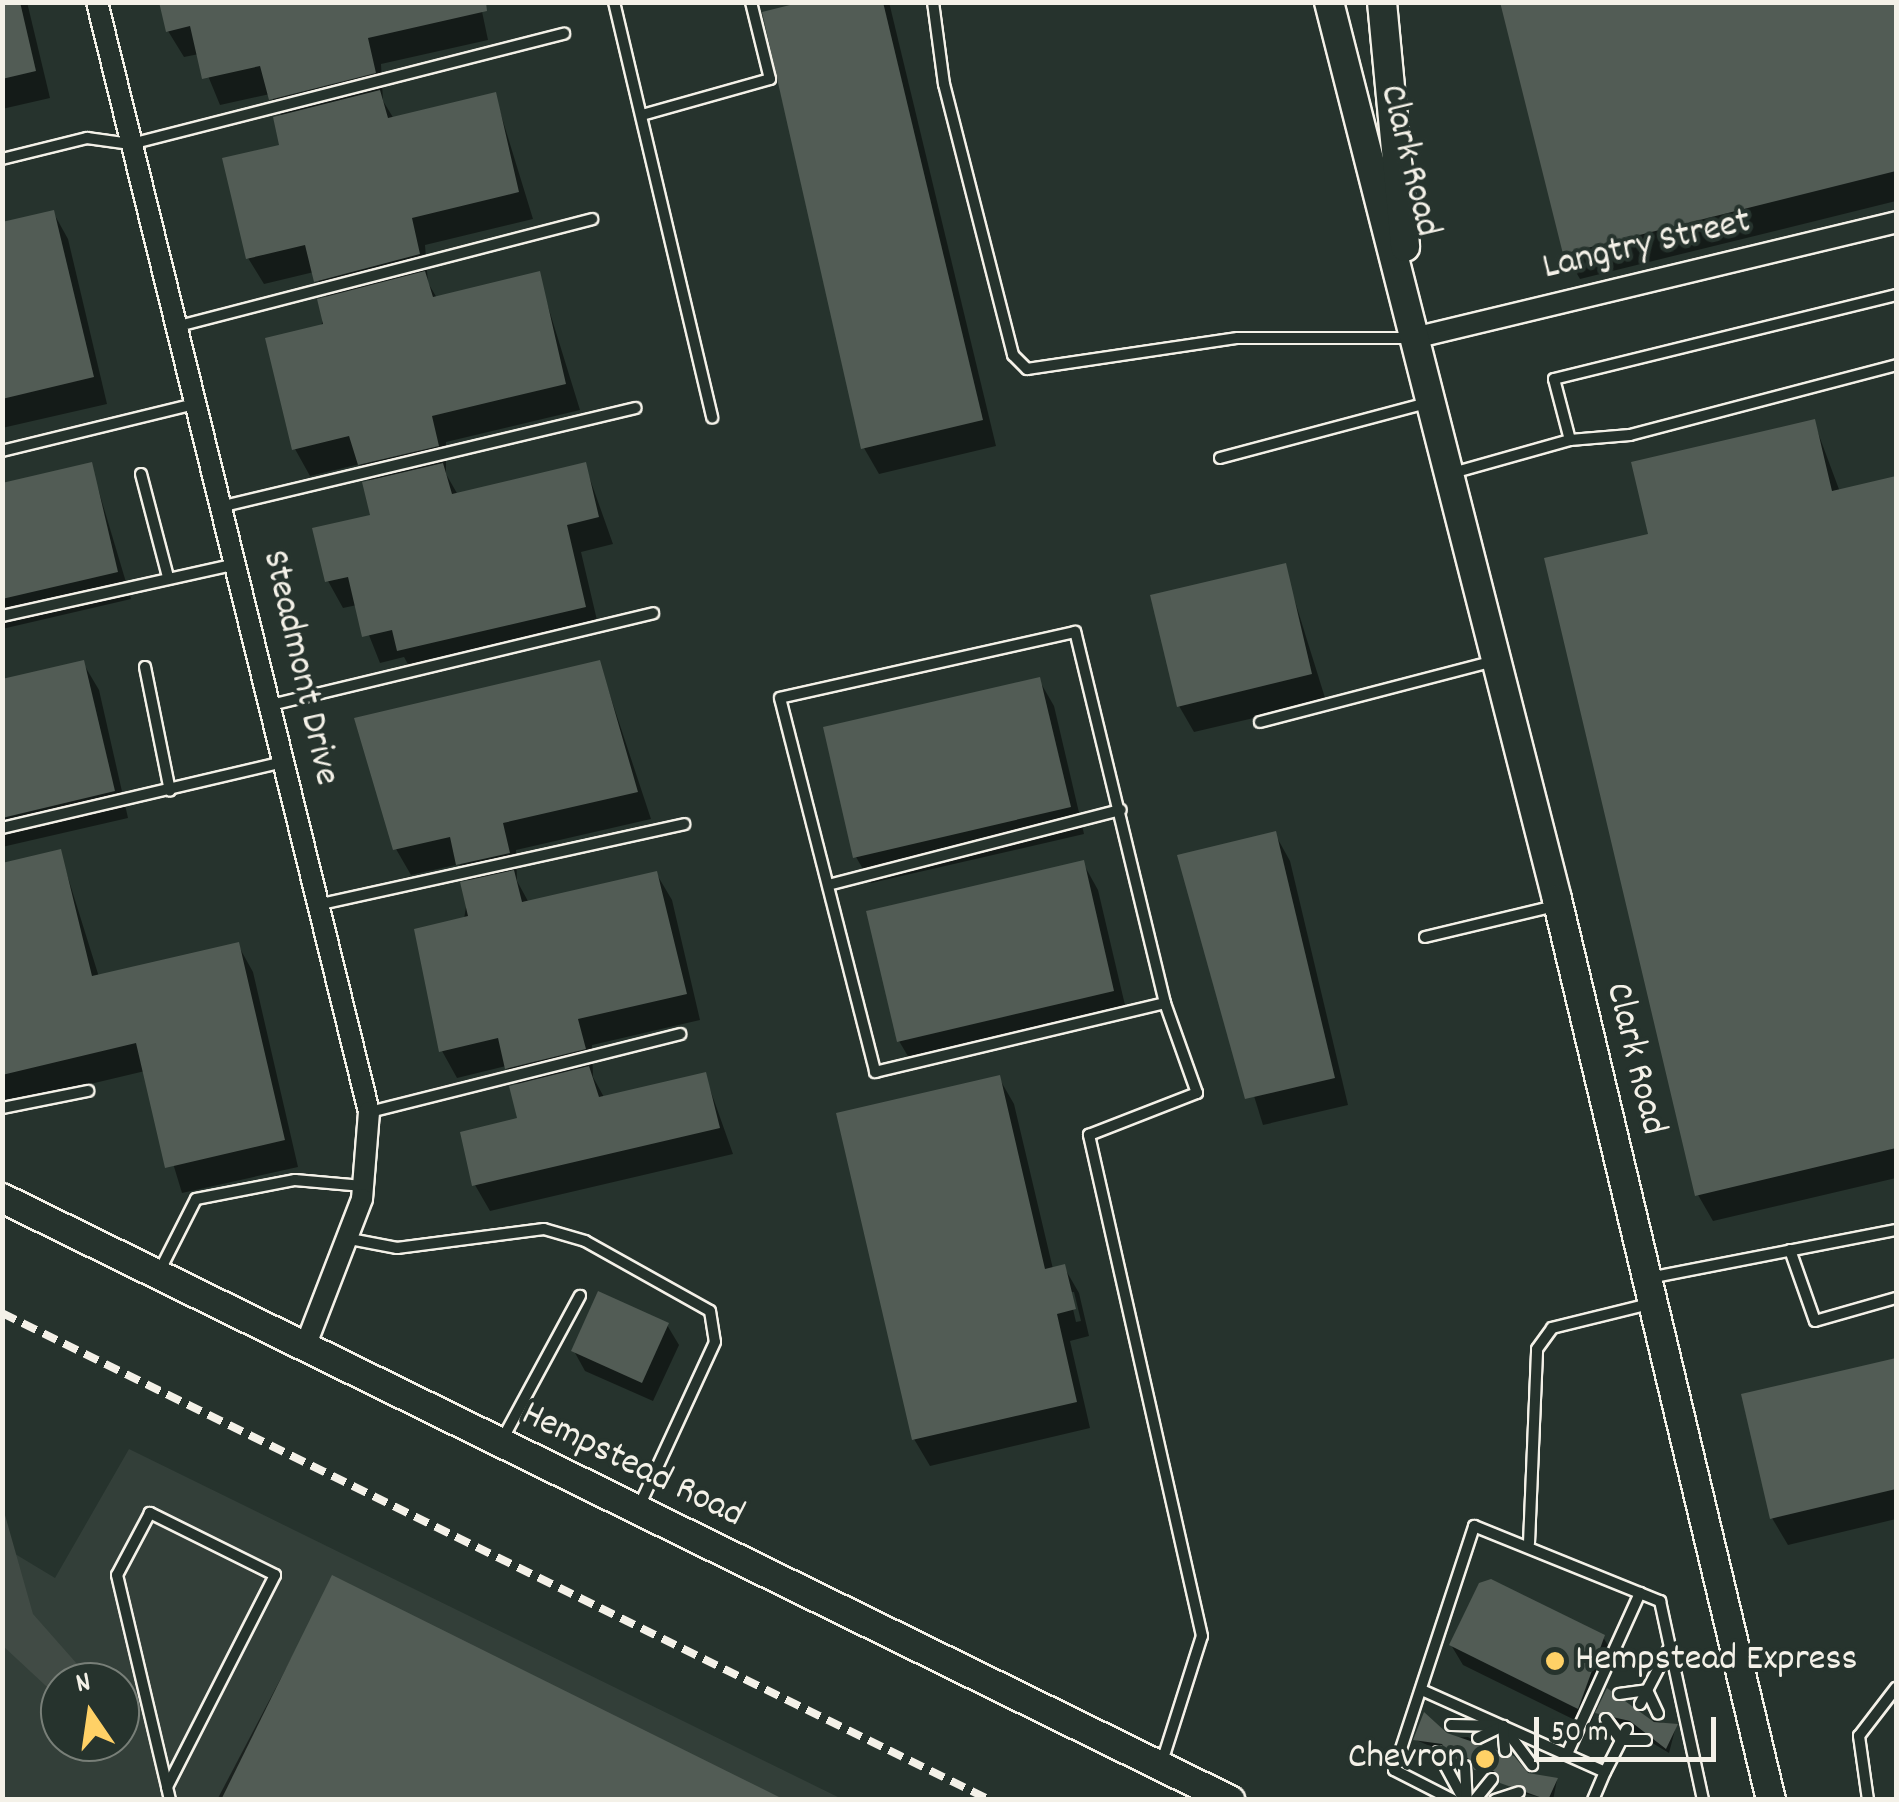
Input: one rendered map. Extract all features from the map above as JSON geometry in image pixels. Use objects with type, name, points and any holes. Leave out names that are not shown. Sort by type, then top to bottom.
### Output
[{"type":"street","name":"Steadmont Drive","points":[[97,2],[174,327],[238,563],[369,1112],[363,1186],[350,1239],[305,1348]]},
{"type":"street","name":"Clark Road","points":[[1329,2],[1558,905],[1651,1291],[1764,1797]]},
{"type":"street","name":"Clark Road","points":[[1382,2],[1414,338]]},
{"type":"street","name":"Langtry Street","points":[[1414,338],[1896,222]]},
{"type":"street","name":"Hempstead Road","points":[[2,1198],[1230,1800]]},
{"type":"lane","points":[[614,2],[712,418]]},
{"type":"lane","points":[[642,114],[770,79],[751,2]]},
{"type":"lane","points":[[933,2],[1003,316],[1027,370],[1238,338],[1414,338]]},
{"type":"lane","points":[[2,159],[87,138],[131,144],[564,34]]},
{"type":"lane","points":[[174,327],[592,219]]},
{"type":"lane","points":[[1570,440],[1554,379],[1896,295]]},
{"type":"lane","points":[[1448,474],[1570,440],[1630,435],[1896,365]]},
{"type":"lane","points":[[1220,458],[1430,402]]},
{"type":"lane","points":[[2,451],[196,404]]},
{"type":"lane","points":[[224,506],[636,408]]},
{"type":"lane","points":[[142,474],[168,578]]},
{"type":"lane","points":[[2,616],[238,563]]},
{"type":"lane","points":[[271,704],[653,614]]},
{"type":"lane","points":[[1161,1765],[1202,1636],[1089,1135],[1197,1093],[1164,1002],[1075,632],[780,698],[832,884],[874,1072],[1164,1002]]},
{"type":"lane","points":[[1260,722],[1495,660]]},
{"type":"lane","points":[[145,666],[170,791]]},
{"type":"lane","points":[[2,828],[284,762]]},
{"type":"lane","points":[[832,884],[1120,810]]},
{"type":"lane","points":[[321,904],[684,824]]},
{"type":"lane","points":[[1425,938],[1558,905]]},
{"type":"lane","points":[[369,1112],[680,1034]]},
{"type":"lane","points":[[2,1108],[88,1092]]},
{"type":"lane","points":[[158,1275],[196,1200],[295,1180],[363,1186]]},
{"type":"lane","points":[[350,1239],[396,1248],[544,1229],[585,1241],[710,1311],[715,1342],[637,1510]]},
{"type":"lane","points":[[1528,1543],[1537,1349],[1552,1328],[1651,1291],[1790,1250],[1896,1230]]},
{"type":"lane","points":[[1790,1250],[1816,1321],[1896,1298]]},
{"type":"lane","points":[[501,1443],[580,1296]]},
{"type":"lane","points":[[167,1787],[275,1575],[150,1513],[117,1574],[170,1800]]},
{"type":"lane","points":[[1453,1800],[1394,1770],[1424,1691],[1474,1526],[1528,1543],[1660,1601],[1703,1800]]},
{"type":"lane","points":[[1567,1754],[1640,1592]]},
{"type":"lane","points":[[1640,1704],[1670,1647]]},
{"type":"lane","points":[[1868,1800],[1859,1736],[1896,1688]]},
{"type":"lane","points":[[1619,1694],[1647,1690]]},
{"type":"lane","points":[[1647,1690],[1658,1714]]},
{"type":"lane","points":[[1424,1691],[1605,1772]]},
{"type":"lane","points":[[1606,1719],[1624,1735],[1646,1740]]},
{"type":"lane","points":[[1451,1725],[1504,1726]]},
{"type":"lane","points":[[1478,1738],[1504,1726]]},
{"type":"lane","points":[[1504,1726],[1505,1751]]},
{"type":"lane","points":[[1504,1726],[1532,1765]]},
{"type":"lane","points":[[1593,1800],[1624,1735]]},
{"type":"lane","points":[[1438,1752],[1469,1799]]},
{"type":"lane","points":[[1465,1766],[1469,1799]]},
{"type":"lane","points":[[1469,1799],[1492,1779]]},
{"type":"lane","points":[[1495,1800],[1520,1792]]},
{"type":"shaded area","points":[[129,1449],[842,1799],[3,1799],[2,1546],[55,1578]]},
{"type":"shaded area","points":[[3,1508],[33,1614],[75,1662],[40,1662],[40,1680],[3,1646]]},
{"type":"building","points":[[2,2],[20,2],[36,71],[2,79]]},
{"type":"building","points":[[159,2],[486,2],[487,11],[368,38],[376,73],[269,100],[260,66],[202,79],[190,26],[166,32]]},
{"type":"building","points":[[802,2],[883,2],[983,420],[861,449],[762,12]]},
{"type":"building","points":[[1500,2],[1896,2],[1896,171],[1563,254]]},
{"type":"building","points":[[380,90],[388,118],[496,92],[519,192],[412,218],[420,254],[314,282],[305,245],[246,259],[222,158],[279,145],[273,117]]},
{"type":"building","points":[[54,210],[94,377],[2,399],[2,222]]},
{"type":"building","points":[[425,271],[433,297],[540,271],[566,384],[432,416],[439,446],[358,465],[349,436],[292,450],[265,338],[323,324],[317,299]]},
{"type":"building","points":[[1815,419],[1832,491],[1896,476],[1896,1148],[1695,1196],[1544,558],[1648,534],[1631,462]]},
{"type":"building","points":[[92,462],[118,572],[2,599],[2,483]]},
{"type":"building","points":[[586,462],[599,517],[567,525],[586,607],[397,651],[392,630],[362,637],[348,577],[325,582],[312,528],[370,515],[362,482],[443,463],[452,494]]},
{"type":"building","points":[[1286,563],[1312,674],[1177,707],[1150,595]]},
{"type":"building","points":[[84,660],[115,791],[2,818],[2,679]]},
{"type":"building","points":[[600,660],[638,792],[503,823],[510,853],[456,865],[450,837],[393,850],[354,718]]},
{"type":"building","points":[[1040,677],[1071,807],[853,858],[823,727]]},
{"type":"building","points":[[1276,831],[1335,1078],[1245,1099],[1177,855]]},
{"type":"building","points":[[61,849],[92,976],[239,942],[285,1140],[165,1168],[136,1043],[2,1075],[2,863]]},
{"type":"building","points":[[1084,860],[1114,991],[897,1042],[866,911]]},
{"type":"building","points":[[514,870],[522,902],[657,871],[687,994],[578,1019],[586,1049],[505,1069],[498,1038],[439,1052],[414,929],[468,916],[460,882]]},
{"type":"building","points":[[589,1066],[599,1097],[706,1072],[720,1128],[472,1186],[460,1132],[517,1118],[509,1086]]},
{"type":"building","points":[[1000,1075],[1045,1269],[1065,1264],[1076,1309],[1057,1314],[1077,1402],[912,1440],[836,1113]]},
{"type":"building","points":[[598,1291],[669,1323],[642,1383],[571,1351]]},
{"type":"building","points":[[1896,1358],[1896,1489],[1770,1519],[1741,1394]]},
{"type":"building","points":[[332,1575],[785,1800],[221,1800]]},
{"type":"building","points":[[1491,1579],[1605,1635],[1578,1709],[1449,1645],[1479,1583]]},
{"type":"building","points":[[1607,1688],[1654,1722],[1678,1724],[1666,1749],[1630,1721],[1595,1713]]},
{"type":"building","name":"Chevron","points":[[1424,1712],[1447,1733],[1514,1756],[1528,1773],[1558,1778],[1548,1800],[1500,1783],[1494,1771],[1474,1770],[1468,1758],[1452,1759],[1442,1744],[1413,1740]]},
{"type":"railway","points":[[2,1313],[990,1800]]},
{"type":"place","name":"Hempstead Express","points":[[1555,1661]]},
{"type":"place","name":"Chevron","points":[[1485,1759]]}]
